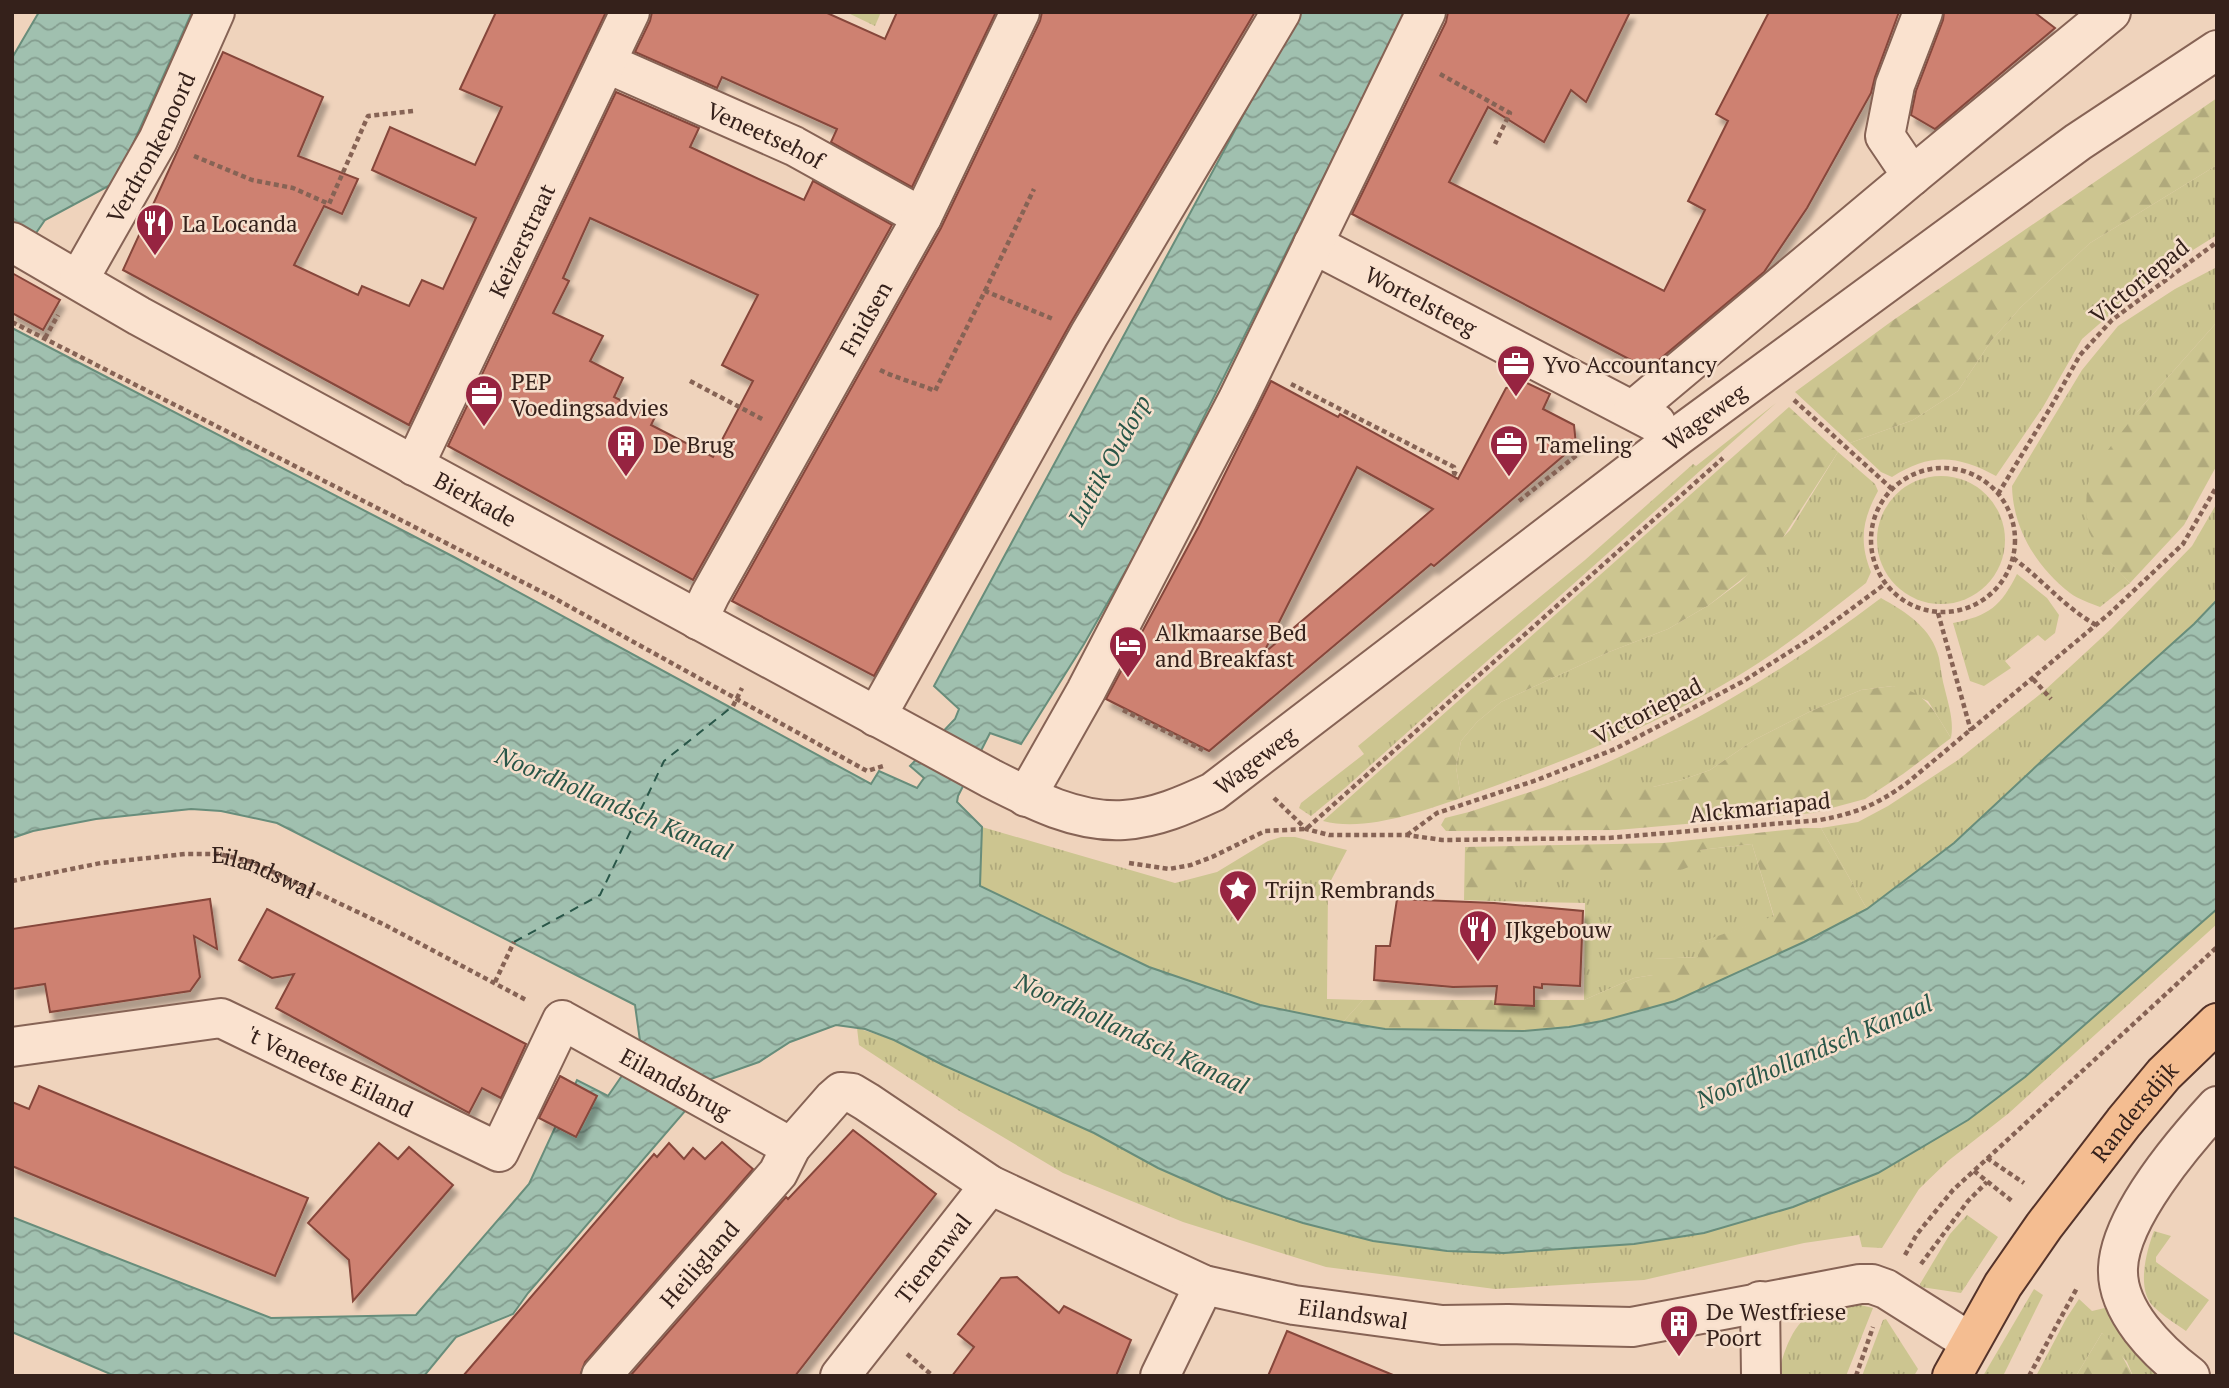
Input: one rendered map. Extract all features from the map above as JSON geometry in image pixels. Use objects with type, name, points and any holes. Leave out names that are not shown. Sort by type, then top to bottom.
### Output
[{"type":"main road","name":"Randersdijk","points":[[1952,1376],[2003,1285],[2059,1206],[2164,1074],[2217,1023]]},
{"type":"street","name":"Verdronkenoord","points":[[79,279],[158,140],[215,12]]},
{"type":"street","name":"Keizerstraat","points":[[414,466],[630,12]]},
{"type":"street","name":"Fnidsen","points":[[698,620],[922,217],[1020,12]]},
{"type":"street","points":[[876,717],[1089,335],[1281,12]]},
{"type":"street","points":[[1026,797],[1086,691],[1255,366],[1426,12]]},
{"type":"street","points":[[1912,176],[1885,136],[1895,85],[1923,12]]},
{"type":"street","points":[[1633,410],[2111,12]]},
{"type":"street","name":"Wageweg","points":[[1026,797],[1082,816],[1126,820],[1160,814],[1213,792],[1678,436],[2078,142],[2217,50]]},
{"type":"street","name":"Veneetsehof","points":[[606,63],[794,146],[922,217]]},
{"type":"street","name":"Wortelsteeg","points":[[1313,244],[1678,436]]},
{"type":"street","name":"Bierkade","points":[[22,247],[139,316],[1026,797]]},
{"type":"street","name":"'t Veneetse Eiland","points":[[12,1047],[221,1018],[499,1152],[562,1020]]},
{"type":"street","name":"Eilandsbrug","points":[[562,1020],[791,1147]]},
{"type":"street","name":"Eilandswal","points":[[791,1147],[833,1099],[841,1092],[852,1093],[990,1185],[1204,1285],[1294,1305],[1442,1325],[1632,1327],[1760,1301],[1872,1284],[1886,1289],[1970,1342]]},
{"type":"street","points":[[2190,1376],[2176,1366],[2138,1325],[2122,1294],[2118,1270],[2121,1248],[2148,1193],[2173,1158],[2217,1106]]},
{"type":"street","name":"Heiligland","points":[[601,1376],[778,1173],[791,1147]]},
{"type":"street","name":"Tienenwal","points":[[839,1376],[990,1185]]},
{"type":"street","points":[[1160,1376],[1204,1285]]},
{"type":"street","points":[[1760,1301],[1761,1376]]},
{"type":"path","points":[[1405,54],[1510,113],[1495,144]]},
{"type":"path","points":[[158,140],[252,180],[293,188],[329,204],[368,116],[413,111]]},
{"type":"path","points":[[846,354],[900,380],[935,391],[1034,189]]},
{"type":"path","name":"Victoriepad","points":[[1998,494],[2080,355],[2112,320],[2217,242]]},
{"type":"path","points":[[985,291],[1089,335]]},
{"type":"path","points":[[12,321],[554,598],[867,771]]},
{"type":"path","points":[[1255,366],[1454,467],[1454,473],[1460,476]]},
{"type":"path","points":[[690,381],[798,440]]},
{"type":"path","points":[[1790,396],[1892,489]]},
{"type":"path","points":[[1513,507],[1633,410]]},
{"type":"path","points":[[1946,468],[1965,471],[1983,480],[1998,494],[2010,513],[2015,535],[2013,558],[2005,576],[1993,592],[1977,604],[1958,611],[1938,613],[1908,603],[1885,584],[1875,565],[1871,546],[1872,525],[1879,506],[1892,489],[1907,478],[1926,470],[1946,468]]},
{"type":"path","name":"Alckmariapad","points":[[1274,798],[1306,829],[1329,835],[1407,835],[1442,840],[1608,838],[1820,821],[1852,814],[1881,802],[1907,783],[2096,625],[2183,544],[2217,486]]},
{"type":"path","points":[[2013,558],[2077,614],[2096,625]]},
{"type":"path","name":"Victoriepad","points":[[1407,835],[1437,813],[1537,780],[1615,749],[1742,682],[1816,635],[1885,584]]},
{"type":"path","points":[[1938,613],[1971,731]]},
{"type":"path","points":[[2033,679],[2050,699]]},
{"type":"path","points":[[1086,691],[1211,754]]},
{"type":"path","points":[[733,706],[737,698]]},
{"type":"path","name":"Eilandswal","points":[[12,881],[101,863],[185,854],[219,855],[252,862],[385,925],[495,982],[514,942]]},
{"type":"path","points":[[1886,1289],[1917,1234],[1952,1190],[2217,947]]},
{"type":"path","points":[[1886,1289],[1917,1269],[1968,1201],[1987,1182]]},
{"type":"path","points":[[2029,1376],[2081,1281],[2118,1270]]},
{"type":"green space","points":[[846,12],[881,12],[875,26]]},
{"type":"green space","points":[[2217,98],[2217,165],[2090,243],[2021,307],[1991,341],[1958,391],[1913,420],[1850,443],[1795,392],[1892,321]]},
{"type":"green space","points":[[2217,165],[2217,235],[2161,270],[2082,339],[2043,407],[1996,476],[1969,464],[1944,460],[1919,464],[1892,477],[1881,472],[1850,443],[1913,420],[1958,391],[1991,341],[2021,307],[2090,243]]},
{"type":"green space","points":[[2217,267],[2217,322],[2137,412],[2100,551],[2130,583],[2100,607],[2070,593],[2037,559],[2022,532],[2013,502],[2012,486],[2082,370],[2118,326],[2175,289]]},
{"type":"green space","points":[[2217,322],[2217,465],[2184,525],[2130,583],[2099,551],[2089,532],[2087,486],[2095,467],[2137,412]]},
{"type":"green space","points":[[1776,403],[1345,788],[1311,816],[1299,808],[1301,803],[1364,754],[1358,746],[1585,560],[1693,464],[1696,466]]},
{"type":"green space","points":[[1789,407],[1838,452],[1771,556],[1709,605],[1668,629],[1609,652],[1501,702],[1477,722],[1461,741],[1456,767],[1461,798],[1374,822],[1339,824],[1323,821]]},
{"type":"green space","points":[[1838,452],[1875,484],[1878,491],[1868,512],[1864,531],[1865,551],[1871,572],[1866,583],[1772,654],[1698,699],[1581,753],[1461,798],[1456,767],[1461,741],[1477,722],[1501,702],[1609,652],[1668,629],[1709,605],[1740,582],[1790,530]]},
{"type":"green space","points":[[1941,476],[1965,481],[1986,495],[2000,516],[2005,540],[2000,564],[1986,585],[1965,599],[1941,604],[1917,599],[1896,585],[1882,564],[1877,540],[1882,516],[1896,495],[1917,481]]},
{"type":"green space","points":[[2217,503],[2217,600],[1954,843],[1867,909],[1821,828],[1858,822],[1888,806],[1958,760],[2044,691],[2111,629],[2192,546]]},
{"type":"green space","points":[[2017,574],[2047,598],[2059,615],[2055,633],[2045,641],[2038,635],[2005,661],[2011,668],[1984,686],[1970,681],[1953,623],[1976,617],[1993,608]]},
{"type":"green space","points":[[1881,598],[1917,622],[1936,647],[1951,714],[1951,738],[1928,701],[1893,686],[1861,690],[1811,711],[1754,740],[1710,770],[1682,780],[1653,787],[1545,787],[1615,759],[1719,706],[1818,644]]},
{"type":"green space","points":[[1893,686],[1922,698],[1951,738],[1865,799],[1813,813],[1617,830],[1446,831],[1441,825],[1445,818],[1545,787],[1653,787],[1682,780],[1710,770],[1754,740],[1811,711],[1861,690]]},
{"type":"green space","points":[[982,827],[1175,883],[1217,872],[1268,841],[1281,837],[1295,837],[1347,850],[1328,886],[1327,999],[1363,1000],[1343,1022],[1260,1005],[1149,967],[980,886]]},
{"type":"green space","points":[[1821,828],[1867,909],[1804,942],[1675,1001],[1602,1021],[1523,1031],[1385,1029],[1343,1022],[1363,1000],[1584,1000],[1634,978],[1653,975],[1653,959],[1698,957],[1698,943],[1774,916],[1752,844],[1700,850],[1704,861],[1681,870],[1491,870],[1490,901],[1464,900],[1465,847],[1663,843]]},
{"type":"green space","points":[[1752,844],[1774,917],[1699,943],[1698,957],[1654,959],[1653,975],[1634,978],[1584,1000],[1585,903],[1490,901],[1490,870],[1681,870],[1700,850]]},
{"type":"green space","points":[[2217,909],[2217,924],[2009,1113],[1948,1161],[1919,1189],[1882,1248],[1862,1247],[1859,1235],[1804,1243],[1644,1280],[1495,1289],[1326,1267],[1183,1222],[1063,1173],[961,1112],[859,1045],[857,1028],[894,1040],[1094,1133],[1158,1168],[1226,1198],[1303,1223],[1373,1241],[1447,1251],[1504,1253],[1634,1244],[1704,1233],[1793,1207],[1878,1173],[1968,1120],[2025,1077]]},
{"type":"green space","points":[[1967,1215],[1998,1237],[1961,1293],[1921,1287],[1920,1284],[1950,1234]]},
{"type":"green space","points":[[2154,1231],[2171,1236],[2156,1257],[2156,1262],[2209,1300],[2186,1331],[2154,1307],[2145,1291],[2144,1271]]},
{"type":"green space","points":[[2034,1289],[2043,1295],[2003,1376],[1983,1376]]},
{"type":"green space","points":[[2079,1299],[2092,1311],[2109,1307],[2119,1331],[2132,1349],[2148,1363],[2170,1376],[2133,1376],[2127,1362],[2102,1333],[2076,1376],[2036,1376]]},
{"type":"green space","points":[[1856,1304],[1873,1308],[1846,1376],[1778,1376],[1790,1338],[1801,1322],[1826,1309]]},
{"type":"green space","points":[[1886,1319],[1918,1369],[1914,1376],[1862,1376],[1883,1320]]},
{"type":"green space","points":[[2102,1333],[2116,1345],[2133,1376],[2076,1376]]},
{"type":"water","points":[[39,12],[192,12],[116,182],[45,220],[12,268],[12,58]]},
{"type":"water","points":[[1299,12],[1406,12],[1137,551],[1084,644],[1021,744],[990,733],[958,796],[957,802],[982,827],[980,886],[1149,967],[1260,1005],[1385,1029],[1523,1031],[1602,1021],[1675,1001],[1804,942],[1867,909],[1954,843],[2217,600],[2217,909],[2025,1077],[1968,1120],[1878,1173],[1793,1207],[1704,1233],[1634,1244],[1504,1253],[1447,1251],[1373,1241],[1303,1223],[1226,1198],[1158,1168],[1094,1133],[894,1040],[865,1029],[836,1025],[790,1042],[759,1062],[705,1081],[692,1103],[528,1293],[513,1314],[456,1337],[424,1376],[115,1376],[12,1332],[12,1217],[271,1318],[416,1315],[529,1184],[577,1080],[608,1096],[641,1048],[635,1005],[277,823],[221,811],[191,809],[96,819],[33,831],[12,838],[12,328],[454,557],[871,784],[879,771],[917,788],[924,778],[910,766],[955,719],[959,709],[934,686]]},
{"type":"building","points":[[496,12],[606,12],[409,425],[123,270],[223,52],[323,97],[298,156],[358,179],[342,214],[324,206],[294,265],[358,295],[362,286],[409,306],[422,280],[443,289],[476,218],[372,170],[390,127],[475,165],[502,107],[460,89]]},
{"type":"building","points":[[652,12],[825,12],[885,39],[897,12],[996,12],[912,187],[831,142],[837,129],[722,77],[717,88],[635,52]]},
{"type":"building","points":[[1042,12],[1255,12],[1070,324],[874,676],[732,601],[941,228]]},
{"type":"building","points":[[1448,12],[1630,12],[1586,102],[1571,90],[1544,142],[1488,107],[1449,182],[1664,291],[1705,210],[1688,201],[1728,121],[1716,114],[1769,12],[1899,12],[1871,93],[1807,208],[1764,272],[1648,369],[1352,214],[1446,22]]},
{"type":"building","points":[[1944,12],[2034,12],[2055,28],[1935,129],[1911,115],[1916,91]]},
{"type":"building","points":[[616,92],[699,128],[690,147],[804,200],[813,181],[892,225],[693,580],[448,446]],"holes":[[[590,218],[758,295],[722,365],[753,381],[713,457],[651,425],[655,417],[614,397],[623,378],[590,361],[603,336],[553,313],[569,281],[563,278]]]},
{"type":"building","points":[[12,273],[60,300],[43,330],[12,313]]},
{"type":"building","points":[[1271,381],[1338,417],[1340,414],[1458,479],[1506,388],[1525,382],[1550,394],[1543,409],[1574,425],[1576,445],[1209,751],[1106,699],[1199,526]],"holes":[[[1357,467],[1433,509],[1263,654]]]},
{"type":"building","points":[[210,899],[217,949],[194,936],[200,977],[190,991],[50,1012],[45,984],[12,989],[12,929]]},
{"type":"building","name":"IJkgebouw","points":[[1397,899],[1494,903],[1583,911],[1580,986],[1542,984],[1542,988],[1534,987],[1534,1006],[1495,1004],[1497,986],[1453,987],[1374,980],[1376,946],[1390,946]]},
{"type":"building","points":[[267,909],[526,1044],[501,1098],[482,1088],[469,1113],[276,1008],[294,974],[272,978],[239,960]]},
{"type":"building","points":[[560,1076],[597,1096],[576,1137],[539,1118]]},
{"type":"building","points":[[39,1086],[308,1198],[275,1276],[12,1166],[12,1102],[29,1109]]},
{"type":"building","points":[[853,1130],[936,1194],[795,1376],[630,1376],[786,1197],[788,1199]]},
{"type":"building","points":[[722,1142],[753,1169],[585,1362],[580,1376],[463,1376],[654,1154],[657,1157],[669,1143],[684,1159],[693,1148],[705,1159]]},
{"type":"building","points":[[379,1143],[398,1159],[409,1147],[453,1185],[353,1301],[349,1260],[308,1223]]},
{"type":"building","points":[[1017,1277],[1059,1313],[1064,1306],[1131,1340],[1116,1376],[952,1376],[974,1347],[958,1334],[1001,1278]]},
{"type":"building","points":[[1287,1331],[1393,1375],[1393,1376],[1268,1376]]},
{"type":"ferry route","points":[[514,942],[600,895],[664,761],[733,706]]},
{"type":"place","name":"La Locanda","points":[[155,257]]},
{"type":"place","name":"Yvo Accountancy","points":[[1516,398]]},
{"type":"place","name":"PEP Voedingsadvies","points":[[484,428]]},
{"type":"place","name":"De Brug","points":[[626,478]]},
{"type":"place","name":"Tameling","points":[[1509,478]]},
{"type":"place","name":"Alkmaarse Bed and Breakfast","points":[[1128,679]]},
{"type":"place","name":"Trijn Rembrands","points":[[1238,923]]},
{"type":"place","name":"IJkgebouw","points":[[1478,963]]},
{"type":"place","name":"De Westfriese Poort","points":[[1679,1358]]},
{"type":"water label","name":"Luttik Oudorp","points":[[1109,460]]},
{"type":"water label","name":"Noordhollandsch Kanaal","points":[[614,803]]},
{"type":"water label","name":"Noordhollandsch Kanaal","points":[[1132,1033]]},
{"type":"water label","name":"Noordhollandsch Kanaal","points":[[1814,1051]]}]
